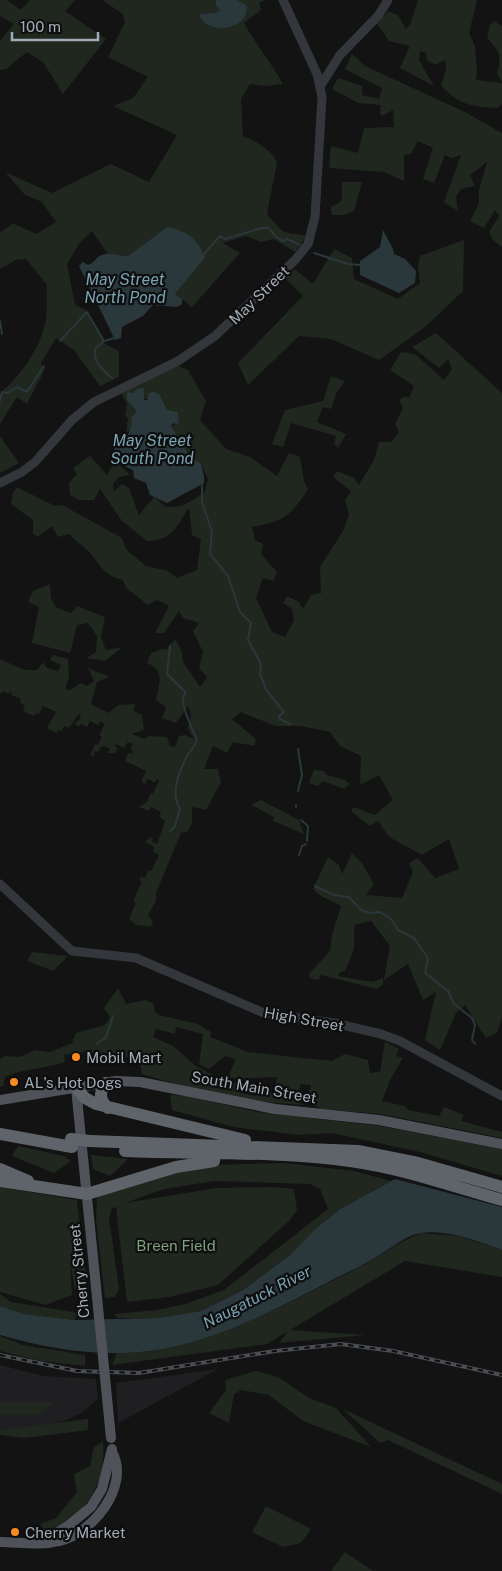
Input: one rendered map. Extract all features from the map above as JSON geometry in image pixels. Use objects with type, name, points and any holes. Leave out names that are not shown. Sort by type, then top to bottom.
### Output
[{"type":"highway","points":[[106,1083],[100,1093],[101,1099],[108,1108]]},
{"type":"highway","points":[[76,1088],[90,1101],[108,1108],[222,1136],[286,1147]]},
{"type":"highway","points":[[0,1126],[72,1143]]},
{"type":"highway","points":[[0,1134],[90,1145],[309,1157],[371,1164],[502,1200]]},
{"type":"highway","points":[[90,1145],[337,1149],[378,1154],[502,1187]]},
{"type":"highway","points":[[0,1181],[87,1194],[194,1163],[309,1157]]},
{"type":"highway","points":[[0,1169],[49,1189]]},
{"type":"main road","name":"South Main Street","points":[[0,1100],[106,1083],[151,1083],[275,1109],[378,1120],[502,1144]]},
{"type":"main road","name":"Cherry Street","points":[[0,1542],[23,1543],[52,1535],[86,1513],[102,1489],[112,1452],[76,1088]]},
{"type":"street","name":"May Street","points":[[0,483],[22,472],[35,462],[72,420],[94,402],[118,388],[178,360],[214,336],[302,252],[312,236],[315,217],[322,97],[320,85],[283,0]]},
{"type":"street","points":[[320,85],[348,44],[378,16],[388,0]]},
{"type":"street","name":"High Street","points":[[0,884],[72,951],[136,958],[264,1013],[334,1023],[381,1034],[400,1041],[502,1096]]},
{"type":"shaded area","points":[[0,1365],[43,1376],[96,1379],[98,1399],[81,1413],[62,1422],[0,1432]]},
{"type":"shaded area","points":[[218,1369],[118,1423],[116,1383]]},
{"type":"green space","points":[[0,0],[7,0],[21,10],[30,0],[75,0],[65,11],[106,39],[63,94],[43,62],[27,52],[6,69],[0,70],[0,41],[14,24],[0,16]]},
{"type":"green space","points":[[102,0],[265,0],[259,3],[261,10],[244,23],[283,84],[266,86],[250,84],[241,99],[243,136],[267,149],[277,162],[267,214],[284,232],[307,236],[295,252],[274,239],[261,242],[246,236],[223,243],[240,253],[192,307],[175,294],[205,258],[167,227],[128,256],[108,254],[92,231],[79,244],[67,264],[75,305],[86,310],[105,344],[119,351],[119,377],[100,386],[74,350],[56,338],[41,363],[44,371],[27,404],[17,397],[0,424],[0,393],[27,364],[41,337],[45,323],[47,285],[26,259],[16,260],[0,269],[0,233],[13,223],[36,234],[56,222],[42,202],[25,195],[5,172],[52,193],[111,164],[149,182],[177,135],[113,106],[133,98],[148,77],[108,57],[125,22],[123,14]]},
{"type":"green space","points":[[418,0],[477,0],[469,33],[475,46],[476,80],[502,83],[502,103],[498,108],[467,104],[454,97],[441,86],[446,68],[445,60],[435,65],[427,60],[426,53],[420,51],[419,60],[434,86],[400,68],[410,46],[389,41],[377,24],[388,11],[398,15],[406,29],[410,25]]},
{"type":"green space","points":[[494,21],[502,26],[502,83],[497,74],[499,54],[487,38],[490,25]]},
{"type":"green space","points":[[352,54],[365,66],[465,112],[502,133],[502,247],[493,240],[489,232],[499,216],[495,210],[484,228],[470,221],[479,203],[479,190],[487,162],[470,175],[475,186],[461,189],[456,197],[458,211],[444,202],[461,155],[452,158],[445,155],[434,183],[423,179],[433,148],[418,141],[411,154],[404,155],[404,181],[384,172],[329,168],[331,146],[358,153],[364,128],[394,127],[393,110],[382,116],[380,113],[381,105],[358,103],[332,89],[338,78],[362,86],[362,95],[379,99],[382,88],[345,69]]},
{"type":"green space","points":[[342,182],[362,182],[354,211],[345,215],[332,215],[330,207],[339,203],[342,198]]},
{"type":"green space","points":[[464,240],[463,291],[425,327],[379,360],[331,339],[299,336],[248,385],[238,363],[303,296],[285,278],[295,269],[313,284],[334,249],[352,258],[354,279],[398,299],[420,283],[418,266],[420,256]]},
{"type":"green space","points":[[436,333],[502,393],[502,1018],[497,1033],[486,1038],[465,1005],[456,1013],[440,1050],[425,1040],[436,992],[423,1000],[408,964],[384,980],[390,946],[371,921],[354,925],[354,949],[345,971],[340,972],[338,976],[372,982],[383,978],[383,984],[377,989],[321,975],[318,980],[310,978],[309,974],[330,951],[332,935],[341,906],[321,896],[313,889],[328,857],[339,865],[342,874],[352,853],[362,863],[374,884],[366,895],[402,898],[413,872],[409,863],[418,858],[435,878],[459,869],[449,839],[422,855],[389,837],[378,821],[370,826],[351,811],[353,807],[375,815],[393,800],[379,775],[360,785],[361,756],[340,746],[330,732],[301,726],[275,726],[241,712],[232,719],[256,739],[254,746],[233,742],[227,753],[213,746],[204,769],[218,769],[221,782],[206,810],[192,807],[192,822],[188,831],[181,833],[156,893],[156,901],[148,915],[153,922],[151,927],[136,925],[129,919],[136,903],[133,901],[142,882],[139,880],[141,877],[145,878],[148,870],[151,871],[159,855],[153,852],[154,847],[145,842],[150,837],[153,838],[152,842],[157,844],[165,821],[159,817],[161,812],[151,807],[149,811],[139,807],[147,802],[151,793],[153,794],[159,780],[157,779],[155,783],[148,779],[145,784],[141,782],[146,771],[125,761],[128,753],[132,754],[133,751],[130,749],[133,744],[128,742],[124,748],[116,744],[114,746],[118,748],[115,753],[107,753],[110,749],[105,746],[101,747],[98,752],[95,751],[93,757],[90,755],[95,744],[98,745],[102,737],[99,735],[105,724],[100,721],[98,725],[90,721],[87,727],[81,724],[79,726],[74,724],[81,718],[79,714],[69,728],[64,726],[62,731],[59,730],[56,733],[47,728],[56,712],[43,706],[39,714],[36,713],[34,716],[23,711],[25,705],[20,703],[21,699],[11,695],[12,691],[8,694],[3,691],[0,694],[0,659],[24,670],[37,670],[43,662],[47,668],[58,671],[61,665],[50,660],[53,655],[68,659],[69,677],[65,689],[70,690],[81,683],[87,686],[94,681],[88,668],[110,677],[97,682],[91,704],[109,713],[118,705],[135,704],[134,711],[142,715],[144,730],[132,734],[144,739],[149,736],[167,737],[170,746],[175,747],[179,736],[185,735],[194,739],[188,728],[191,715],[188,706],[176,723],[162,718],[166,707],[156,700],[159,674],[153,666],[147,663],[151,653],[162,649],[166,650],[175,639],[182,652],[183,662],[200,687],[207,677],[199,668],[203,652],[193,631],[199,623],[183,618],[179,611],[164,633],[155,633],[169,606],[157,600],[148,605],[126,588],[123,580],[111,576],[104,570],[88,550],[69,534],[58,537],[52,526],[38,537],[33,534],[33,520],[11,504],[13,493],[17,487],[55,506],[62,505],[122,538],[126,549],[146,566],[168,571],[177,578],[197,570],[201,539],[192,535],[189,508],[177,527],[168,536],[162,539],[147,541],[122,521],[100,489],[94,500],[79,500],[70,495],[69,483],[77,474],[73,468],[90,456],[107,475],[115,460],[130,475],[119,477],[113,484],[114,491],[122,484],[129,488],[139,515],[154,497],[166,507],[172,507],[187,503],[205,491],[208,479],[201,464],[190,456],[171,426],[177,424],[179,415],[167,410],[160,395],[140,400],[143,409],[131,430],[126,433],[128,418],[125,416],[127,403],[121,393],[176,365],[188,370],[206,401],[200,420],[226,449],[250,457],[277,476],[289,453],[300,457],[304,481],[308,489],[302,498],[286,516],[272,523],[252,527],[255,540],[263,544],[261,554],[277,572],[273,581],[263,578],[256,598],[272,632],[285,637],[294,620],[292,609],[283,603],[287,596],[299,602],[303,609],[311,595],[321,593],[320,567],[343,531],[349,515],[345,500],[351,491],[333,477],[337,471],[354,478],[359,485],[374,460],[379,442],[391,442],[399,432],[395,424],[403,408],[399,400],[405,396],[409,398],[414,386],[390,370],[401,352],[415,354],[444,380],[452,369],[448,359],[439,368],[412,347]]},
{"type":"green space","points":[[331,376],[345,381],[337,392],[331,409],[323,407],[317,422],[346,434],[338,448],[334,444],[336,436],[291,423],[283,447],[272,444],[285,410],[323,401]]},
{"type":"green space","points":[[0,436],[19,463],[0,473]]},
{"type":"green space","points":[[50,584],[51,598],[56,607],[71,613],[77,606],[105,617],[101,637],[106,650],[123,647],[105,661],[86,658],[96,652],[97,636],[88,623],[77,625],[70,653],[32,643],[39,607],[28,602],[33,591]]},
{"type":"green space","points":[[314,770],[324,771],[327,775],[345,780],[349,784],[344,789],[323,781],[318,786],[309,783]]},
{"type":"green space","points":[[261,800],[299,820],[304,834],[273,821],[274,817],[251,805]]},
{"type":"green space","points":[[32,952],[68,956],[53,971],[27,961]]},
{"type":"green space","points":[[118,988],[126,1004],[146,1000],[154,1004],[154,1010],[159,1015],[198,1024],[211,1032],[210,1037],[248,1052],[332,1061],[345,1054],[368,1060],[370,1073],[380,1072],[385,1042],[399,1049],[396,1056],[403,1058],[391,1078],[382,1101],[405,1106],[408,1110],[439,1116],[444,1107],[464,1115],[461,1121],[502,1132],[502,1138],[381,1114],[322,1109],[306,1102],[311,1085],[301,1084],[295,1098],[275,1090],[277,1077],[228,1077],[236,1059],[225,1056],[209,1069],[199,1064],[203,1034],[176,1027],[175,1034],[156,1029],[153,1037],[173,1046],[197,1067],[224,1080],[239,1083],[237,1092],[256,1096],[259,1092],[267,1095],[271,1092],[305,1105],[264,1102],[222,1095],[142,1074],[140,1063],[128,1058],[108,1055],[89,1057],[87,1051],[64,1055],[65,1062],[5,1077],[3,1086],[0,1087],[0,1059],[5,1056],[20,1057],[35,1050],[50,1052],[72,1043],[76,1033],[105,1025],[110,1017],[104,1008]]},
{"type":"green space","points":[[170,1095],[185,1096],[258,1112],[380,1126],[502,1149],[502,1176],[420,1152],[332,1133],[299,1135],[233,1127],[172,1110]]},
{"type":"green space","points":[[18,1146],[64,1156],[71,1161],[54,1173],[12,1156]]},
{"type":"green space","points":[[91,1155],[128,1159],[110,1176],[93,1169]]},
{"type":"green space","name":"Breen Field","points":[[284,1163],[354,1171],[391,1181],[340,1209],[314,1230],[290,1255],[243,1290],[201,1311],[158,1318],[118,1318],[114,1314],[157,1310],[185,1304],[224,1290],[328,1209],[320,1189],[310,1184],[214,1181],[164,1189],[125,1203],[216,1188],[274,1187],[294,1189],[297,1210],[289,1221],[218,1285],[169,1297],[127,1302],[116,1207],[112,1208],[109,1218],[119,1289],[115,1297],[105,1298],[96,1220],[97,1197],[163,1174],[215,1165]]},
{"type":"green space","points":[[0,1187],[77,1200],[87,1284],[75,1289],[70,1262],[72,1295],[45,1305],[0,1292]]},
{"type":"green space","points":[[421,1233],[459,1236],[502,1250],[502,1277],[405,1261],[290,1330],[366,1335],[279,1343],[288,1331],[267,1344],[112,1365],[117,1352],[147,1352],[179,1345],[207,1337],[261,1316],[372,1260],[406,1239]]},
{"type":"green space","points":[[0,1294],[11,1302],[79,1313],[74,1320],[24,1314],[0,1306]]},
{"type":"green space","points":[[0,1336],[23,1345],[85,1355],[85,1366],[41,1361],[0,1351]]},
{"type":"green space","points":[[256,1371],[278,1377],[309,1398],[336,1408],[371,1447],[303,1421],[269,1395],[241,1390],[234,1394],[229,1423],[209,1413],[226,1390],[225,1380]]},
{"type":"green space","points":[[0,1402],[56,1402],[39,1415],[0,1415]]},
{"type":"green space","points":[[343,1409],[502,1484],[502,1494],[388,1440],[380,1443]]},
{"type":"green space","points":[[88,1419],[88,1430],[25,1438],[0,1435],[0,1430]]},
{"type":"green space","points":[[103,1442],[101,1472],[90,1498],[72,1518],[59,1526],[45,1531],[40,1524],[56,1518],[77,1492],[74,1474],[90,1466],[94,1447]]},
{"type":"green space","points":[[266,1506],[311,1529],[301,1543],[283,1547],[252,1532]]},
{"type":"green space","points":[[345,1552],[373,1571],[331,1571]]},
{"type":"water","points":[[216,0],[237,0],[246,5],[246,13],[242,20],[237,24],[221,28],[205,23],[200,14],[216,13],[220,10],[216,5]]},
{"type":"water","name":"May Street North Pond","points":[[167,227],[186,233],[195,240],[205,258],[175,294],[182,299],[182,304],[177,307],[153,305],[143,316],[122,327],[121,338],[115,340],[79,266],[83,262],[88,265],[105,254],[128,256]]},
{"type":"water","points":[[383,230],[394,254],[405,259],[416,271],[415,283],[399,293],[360,275],[360,261],[380,247]]},
{"type":"water","name":"May Street South Pond","points":[[144,388],[144,400],[147,400],[149,393],[154,392],[160,395],[167,410],[178,412],[179,421],[177,425],[173,423],[171,426],[190,456],[201,464],[204,476],[204,483],[167,503],[150,495],[146,483],[134,478],[133,470],[124,466],[113,447],[124,434],[129,433],[132,422],[131,418],[137,411],[127,400],[127,392],[133,393],[137,389]]},
{"type":"water","name":"Naugatuck River","points":[[395,1179],[502,1207],[502,1250],[452,1234],[431,1232],[415,1234],[364,1264],[247,1322],[173,1347],[130,1353],[92,1352],[55,1348],[0,1335],[0,1306],[24,1314],[74,1320],[158,1318],[201,1311],[243,1290],[290,1255],[314,1230],[340,1209]]},
{"type":"waterway","points":[[203,255],[220,236],[225,239],[262,228],[269,228],[275,236],[283,241],[287,239],[300,245]]},
{"type":"waterway","points":[[314,253],[348,264],[360,265]]},
{"type":"waterway","points":[[60,341],[87,312],[104,341],[115,338]]},
{"type":"waterway","points":[[0,321],[2,334]]},
{"type":"waterway","points":[[104,341],[95,349],[95,354],[99,366],[112,378]]},
{"type":"waterway","points":[[0,401],[2,392],[8,393],[17,387],[27,392],[44,366]]},
{"type":"waterway","points":[[202,485],[202,503],[212,531],[210,554],[228,576],[240,612],[251,623],[248,640],[261,664],[260,674],[267,691],[284,712],[279,716],[280,719],[290,724]]},
{"type":"waterway","points":[[170,646],[167,674],[185,692],[184,708],[197,740],[187,756],[177,782],[176,796],[180,809],[175,826],[170,831]]},
{"type":"waterway","points":[[298,749],[302,775],[298,791]]},
{"type":"waterway","points":[[301,820],[308,826],[307,841]]},
{"type":"waterway","points":[[299,855],[302,846],[306,844]]},
{"type":"waterway","points":[[315,886],[334,895],[349,897],[361,910],[370,913],[380,912],[391,919],[398,930],[414,938],[428,958],[425,973],[448,991],[454,1004],[472,1018],[475,1025],[472,1040],[475,1044]]},
{"type":"waterway","points":[[97,1044],[106,1037],[113,1016]]},
{"type":"railway","points":[[0,1355],[77,1371],[139,1373],[275,1351],[341,1344],[393,1351],[502,1375]]},
{"type":"place","name":"Mobil Mart","points":[[76,1057]]},
{"type":"place","name":"AL's Hot Dogs","points":[[14,1082]]},
{"type":"place","name":"Cherry Market","points":[[15,1532]]}]
